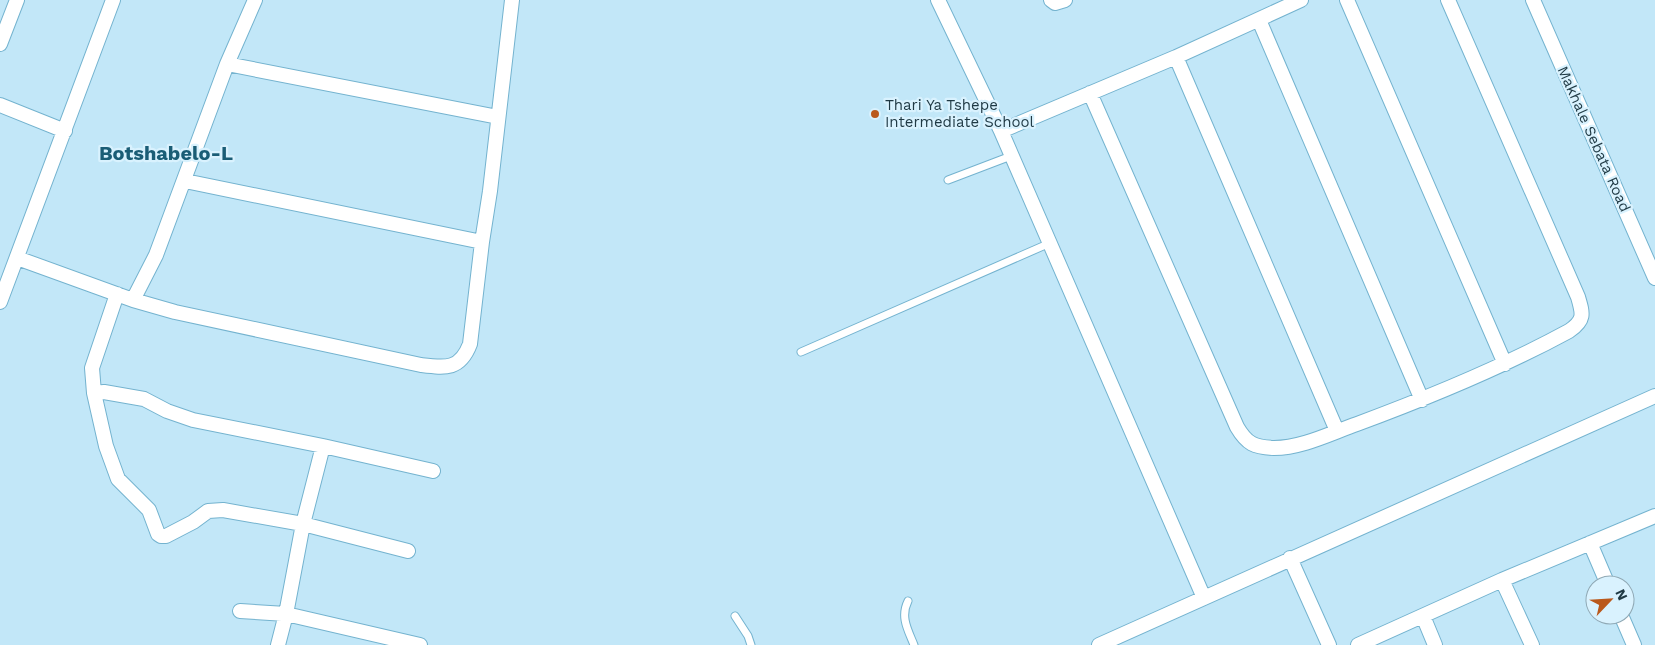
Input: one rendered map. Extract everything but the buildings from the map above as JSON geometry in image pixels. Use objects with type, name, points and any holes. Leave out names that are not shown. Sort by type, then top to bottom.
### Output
[{"type":"street","points":[[0,44],[6,12],[17,0]]},
{"type":"street","points":[[0,302],[113,0]]},
{"type":"street","points":[[132,300],[156,254],[227,64],[254,0]]},
{"type":"street","points":[[17,258],[132,300],[175,312],[404,361],[442,367],[462,360],[470,344],[512,0]]},
{"type":"street","points":[[938,0],[1001,131],[1204,598]]},
{"type":"street","points":[[1051,0],[1055,2],[1065,0]]},
{"type":"street","points":[[1001,131],[1176,57],[1301,0]]},
{"type":"street","points":[[1347,0],[1505,364]]},
{"type":"street","points":[[1090,93],[1243,438],[1250,444],[1275,448],[1296,444],[1422,400],[1505,364],[1553,340],[1578,325],[1582,319],[1581,307],[1448,0]]},
{"type":"street","name":"Makhale Sebata Road","points":[[1533,0],[1655,278]]},
{"type":"street","points":[[1259,20],[1422,400]]},
{"type":"street","points":[[1176,57],[1337,431]]},
{"type":"street","points":[[227,64],[498,118]]},
{"type":"street","points":[[0,105],[65,131]]},
{"type":"street","points":[[184,181],[482,242]]},
{"type":"street","points":[[117,294],[92,368],[94,392],[106,446],[118,479],[149,510],[158,534],[166,536],[204,514],[214,510],[223,510],[303,524],[408,551]]},
{"type":"street","points":[[94,392],[144,399],[167,412],[193,420],[323,446],[433,471]]},
{"type":"street","points":[[1099,645],[1655,396]]},
{"type":"street","points":[[278,645],[286,614],[303,524],[323,446]]},
{"type":"street","points":[[1358,645],[1502,580],[1655,516]]},
{"type":"street","points":[[1590,543],[1604,575]]},
{"type":"street","points":[[1290,558],[1329,645]]},
{"type":"street","points":[[1502,580],[1532,645]]},
{"type":"street","points":[[240,611],[286,614],[420,645]]},
{"type":"street","points":[[1423,616],[1435,645]]},
{"type":"street","points":[[1625,625],[1634,645]]},
{"type":"lane","points":[[948,180],[1011,156]]},
{"type":"lane","points":[[801,352],[1050,243]]},
{"type":"lane","points":[[908,601],[904,608],[904,614],[914,645]]},
{"type":"lane","points":[[735,616],[748,636],[751,645]]},
{"type":"place","name":"Thari Ya Tshepe Intermediate School","points":[[875,114]]},
{"type":"district","name":"Botshabelo-L","points":[[166,153]]}]
